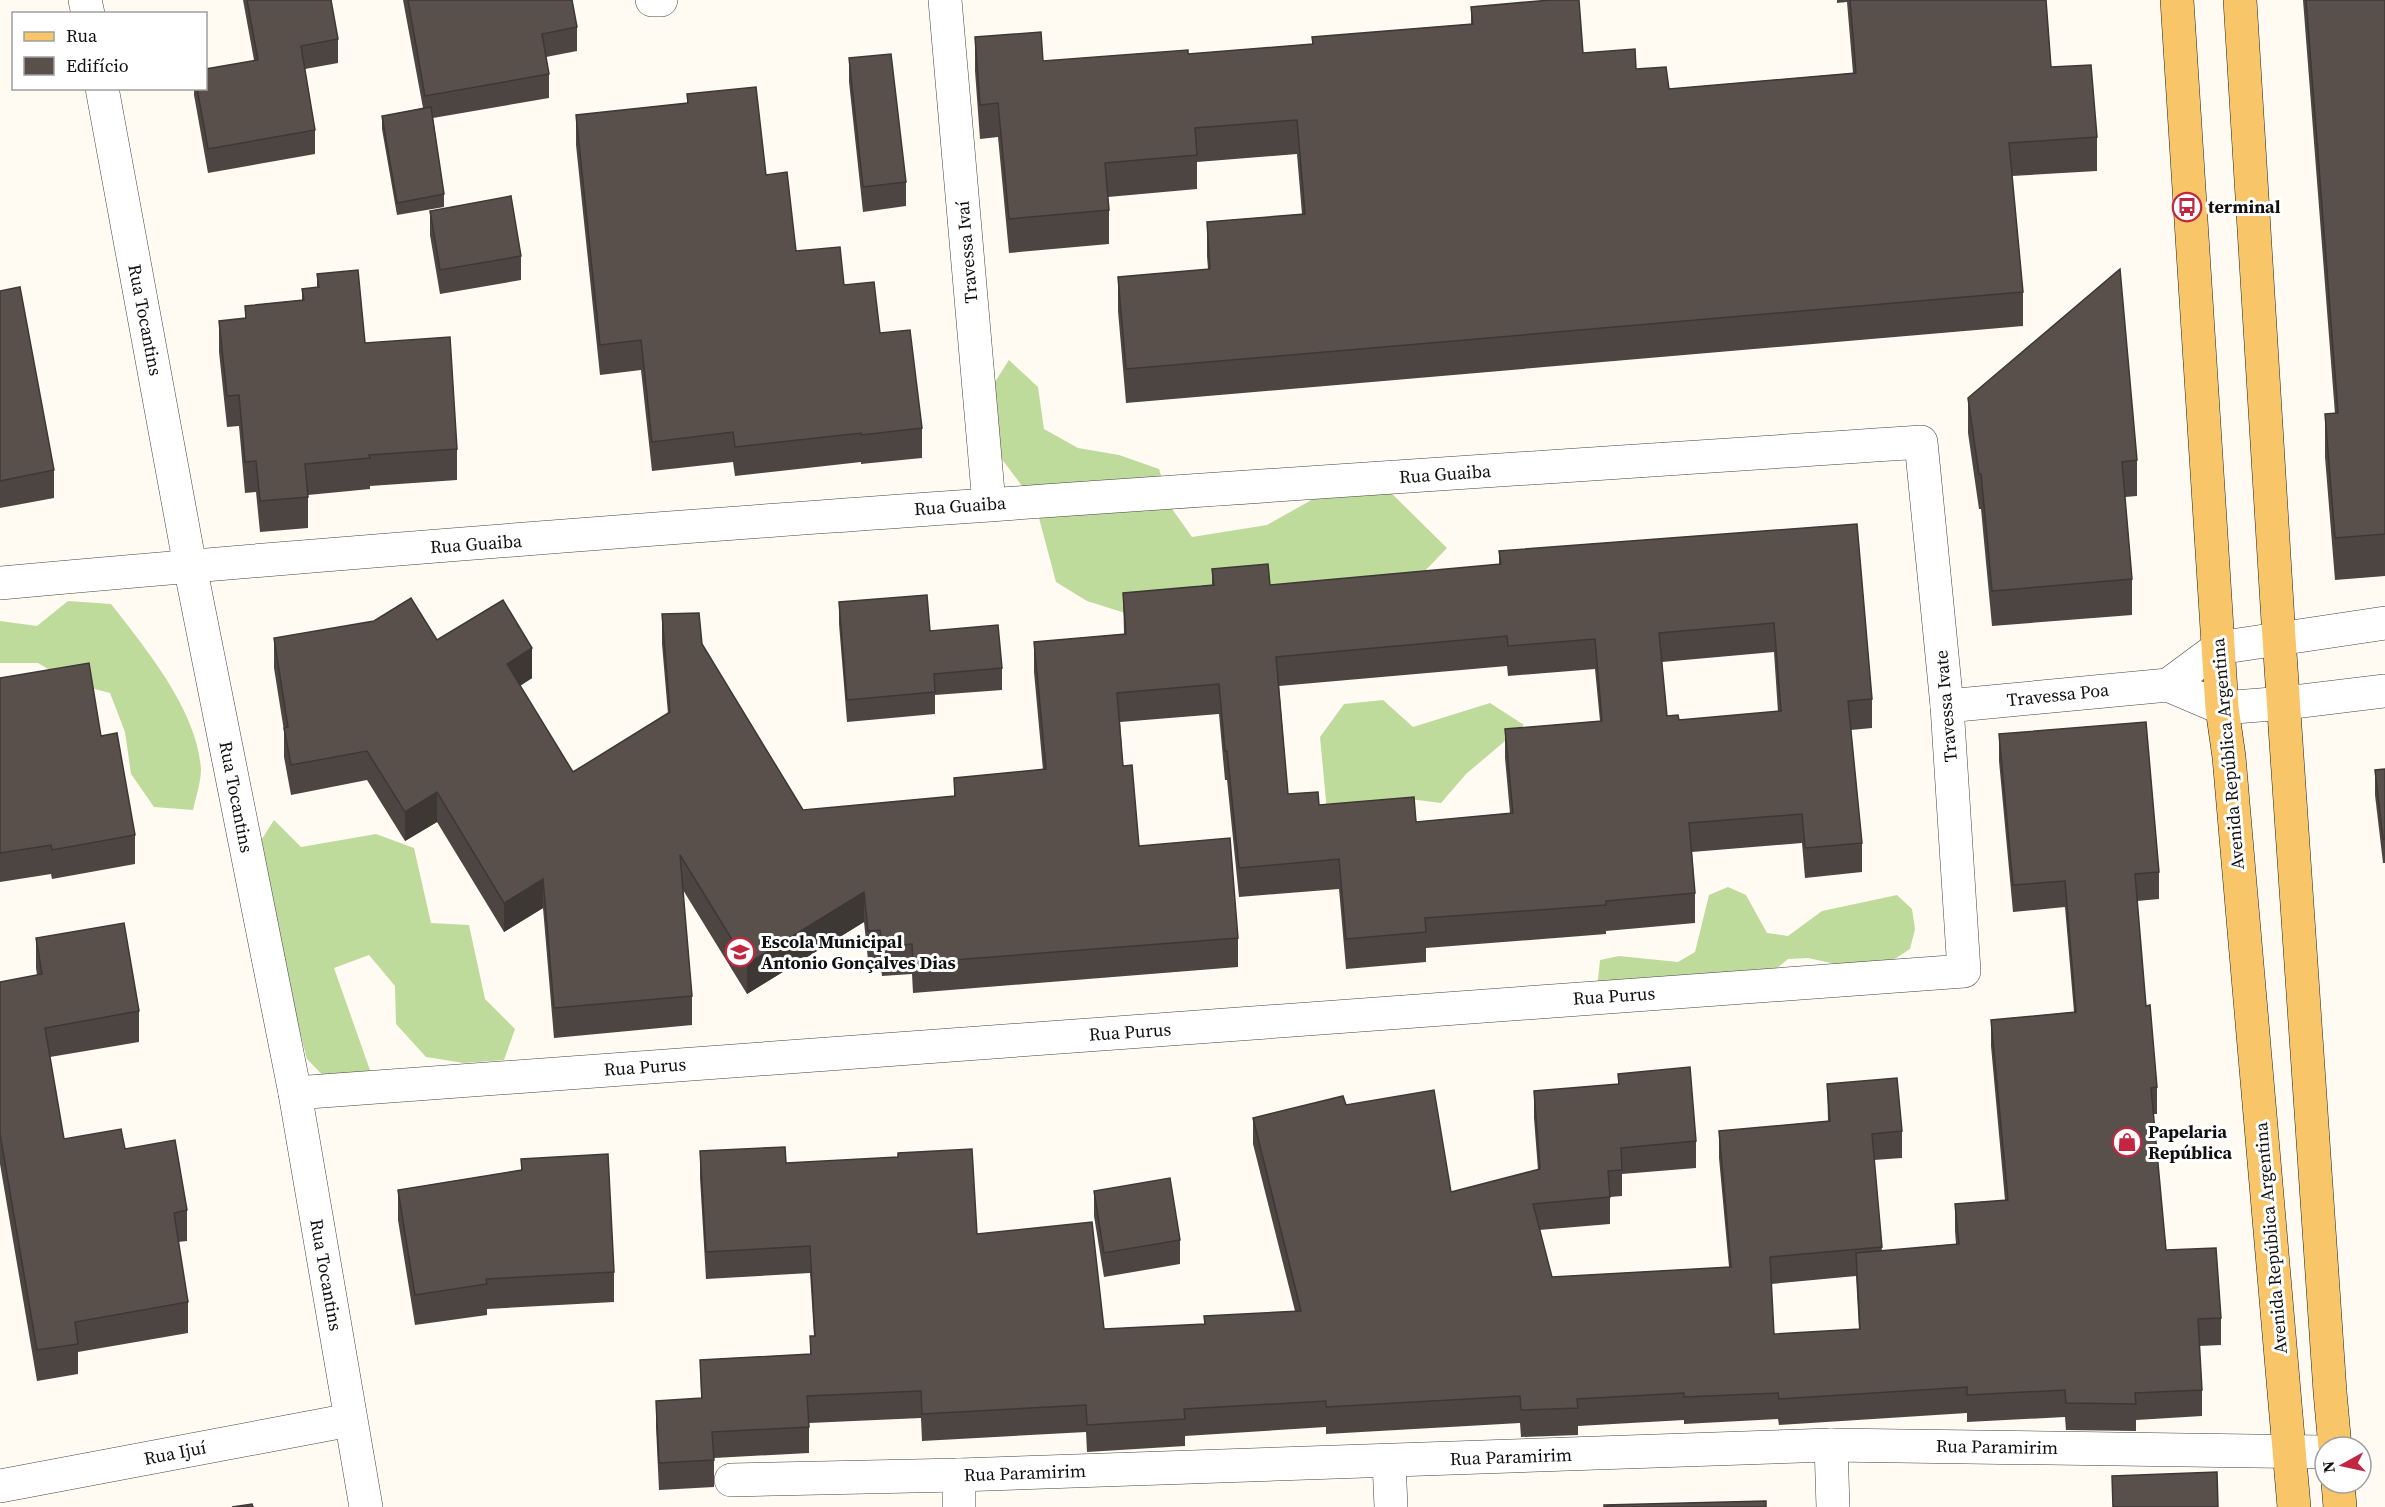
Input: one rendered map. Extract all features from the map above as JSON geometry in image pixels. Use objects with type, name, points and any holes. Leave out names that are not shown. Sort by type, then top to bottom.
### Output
[{"type":"main road","name":"Avenida República Argentina","points":[[2177,0],[2222,708],[2294,1507]]},
{"type":"main road","points":[[2240,0],[2279,638],[2334,1435]]},
{"type":"street","points":[[652,0],[661,0]]},
{"type":"street","name":"Travessa Ivaí","points":[[945,0],[989,504]]},
{"type":"street","name":"Rua Tocantins","points":[[102,90],[190,566],[295,1093],[366,1507]]},
{"type":"street","name":"Rua Guaiba","points":[[0,583],[190,566],[989,504],[1921,442]]},
{"type":"street","name":"Travessa Ivate","points":[[1921,442],[1947,706],[1964,971]]},
{"type":"street","points":[[2168,684],[2218,648],[2385,623]]},
{"type":"street","name":"Travessa Poa","points":[[1947,706],[2168,684],[2222,708]]},
{"type":"street","points":[[2222,708],[2385,691]]},
{"type":"street","name":"Rua Purus","points":[[295,1093],[1964,971]]},
{"type":"street","name":"Rua Ijuí","points":[[0,1486],[350,1420]]},
{"type":"street","points":[[1831,1445],[1833,1507]]},
{"type":"street","name":"Rua Paramirim","points":[[731,1480],[959,1475],[1831,1445],[2313,1451]]},
{"type":"street","points":[[1389,1461],[1391,1507]]},
{"type":"street","points":[[959,1475],[959,1507]]},
{"type":"green space","points":[[1009,360],[1038,387],[1044,429],[1078,448],[1119,455],[1159,469],[1170,506],[1192,537],[1267,525],[1340,484],[1382,484],[1447,548],[1421,575],[1238,593],[1200,585],[1125,613],[1087,601],[1056,582],[1035,503],[985,437],[984,399]]},
{"type":"green space","points":[[68,601],[111,604],[168,681],[190,725],[197,747],[201,774],[193,810],[154,807],[131,774],[125,732],[110,693],[72,683],[38,663],[0,663],[0,621],[37,626]]},
{"type":"green space","points":[[1383,700],[1413,727],[1490,703],[1524,725],[1466,774],[1441,803],[1402,798],[1328,822],[1320,737],[1344,704]]},
{"type":"green space","points":[[274,820],[301,847],[376,834],[414,848],[431,923],[469,925],[485,999],[515,1029],[504,1060],[464,1063],[426,1057],[396,1024],[395,986],[369,955],[334,968],[371,1073],[334,1087],[307,1059],[253,853]]},
{"type":"green space","points":[[1728,887],[1746,895],[1767,933],[1788,936],[1822,911],[1897,895],[1912,909],[1915,929],[1910,949],[1893,960],[1849,967],[1808,958],[1788,959],[1772,972],[1597,989],[1600,960],[1619,956],[1678,962],[1695,952],[1709,895]]},
{"type":"building","points":[[247,0],[331,0],[338,39],[301,46],[315,130],[208,149],[197,90],[207,90],[207,69],[258,60]]},
{"type":"building","points":[[408,0],[572,0],[577,27],[542,34],[549,74],[425,96]]},
{"type":"building","points":[[1550,0],[1579,0],[1583,53],[1635,49],[1636,69],[1666,67],[1669,89],[1856,73],[1850,0],[2046,0],[2051,67],[2091,65],[2097,137],[2009,143],[2023,292],[1126,369],[1118,277],[1210,269],[1207,222],[1305,214],[1297,120],[1195,128],[1197,155],[1105,163],[1109,210],[1009,219],[998,103],[980,105],[975,37],[1041,32],[1043,61],[1188,50],[1188,54],[1313,44],[1312,37],[1473,24],[1471,7]]},
{"type":"building","points":[[2306,0],[2385,0],[2385,534],[2335,538],[2325,414],[2338,413]]},
{"type":"building","points":[[891,54],[906,182],[863,187],[849,58]]},
{"type":"building","points":[[756,87],[766,175],[787,172],[796,251],[840,247],[844,285],[874,282],[880,333],[910,330],[922,428],[735,447],[733,432],[652,442],[641,340],[600,345],[576,115],[688,103],[687,94]]},
{"type":"building","points":[[431,107],[444,194],[397,203],[382,116]]},
{"type":"building","points":[[511,196],[521,256],[440,270],[430,211]]},
{"type":"building","points":[[2120,269],[2137,460],[2122,462],[2132,579],[1992,591],[1981,474],[1979,474],[1968,398]]},
{"type":"building","points":[[358,270],[365,343],[450,337],[457,449],[369,455],[370,458],[305,464],[308,497],[260,501],[256,461],[245,462],[239,395],[227,396],[219,321],[246,318],[245,306],[304,300],[302,289],[319,287],[317,274]]},
{"type":"building","points":[[20,287],[54,470],[0,481],[0,291]]},
{"type":"building","points":[[1857,524],[1872,699],[1848,701],[1862,843],[1805,848],[1802,814],[1689,823],[1695,893],[1606,901],[1606,905],[1425,918],[1426,932],[1346,939],[1339,859],[1239,868],[1219,684],[1117,693],[1123,766],[1132,765],[1139,846],[1230,838],[1238,938],[913,963],[912,944],[882,947],[880,930],[868,931],[864,892],[747,964],[680,855],[692,996],[554,1008],[543,879],[504,903],[437,792],[405,812],[367,751],[291,765],[284,728],[288,727],[274,638],[374,621],[411,598],[437,640],[503,600],[532,648],[507,664],[573,772],[670,712],[662,614],[699,613],[702,644],[803,810],[955,796],[954,778],[1046,769],[1034,642],[1126,634],[1123,593],[1214,585],[1212,569],[1268,564],[1270,585],[1501,564],[1499,551]],"holes":[[[1774,623],[1781,711],[1679,720],[1678,715],[1667,716],[1659,633]],[[1507,636],[1508,646],[1595,639],[1602,721],[1505,729],[1513,813],[1416,822],[1414,797],[1319,805],[1318,792],[1288,794],[1276,657]]]},
{"type":"building","points":[[927,595],[930,631],[998,625],[1002,668],[934,674],[935,692],[847,700],[839,602]]},
{"type":"building","points":[[89,663],[101,736],[117,733],[135,835],[52,850],[51,845],[0,853],[0,678]]},
{"type":"building","points":[[2146,722],[2159,872],[2135,874],[2146,1006],[2150,1005],[2157,1087],[2151,1088],[2166,1250],[2216,1248],[2221,1318],[2198,1319],[2202,1390],[2135,1393],[2136,1404],[2066,1403],[2065,1390],[1967,1395],[1967,1387],[1779,1399],[1778,1393],[1684,1397],[1684,1393],[1577,1399],[1578,1408],[1521,1410],[1520,1396],[1326,1407],[1326,1401],[1184,1409],[1185,1419],[1087,1425],[1086,1405],[922,1414],[921,1391],[807,1396],[809,1427],[712,1432],[714,1460],[659,1463],[656,1401],[702,1398],[700,1360],[811,1354],[810,1336],[815,1336],[810,1246],[706,1252],[700,1151],[785,1147],[786,1163],[898,1157],[898,1153],[972,1149],[977,1234],[1092,1222],[1104,1329],[1205,1324],[1204,1316],[1301,1311],[1253,1118],[1343,1096],[1346,1105],[1434,1090],[1451,1192],[1540,1169],[1534,1091],[1619,1084],[1618,1074],[1690,1067],[1696,1141],[1621,1148],[1622,1170],[1608,1171],[1610,1197],[1533,1204],[1552,1277],[1731,1267],[1719,1131],[1830,1121],[1827,1084],[1897,1078],[1902,1131],[1872,1134],[1882,1247],[1770,1257],[1774,1334],[1860,1329],[1856,1253],[1959,1244],[1955,1204],[2008,1200],[1991,1020],[2076,1012],[2065,881],[2013,885],[1999,734]]},
{"type":"building","points":[[2385,769],[2385,839],[2383,839],[2375,770]]},
{"type":"building","points":[[124,923],[139,1011],[45,1028],[64,1139],[121,1129],[125,1149],[175,1140],[187,1210],[174,1213],[188,1302],[75,1322],[78,1344],[37,1350],[0,1134],[0,982],[42,974],[36,938]]},
{"type":"building","points":[[608,1154],[614,1272],[486,1279],[487,1284],[415,1295],[398,1190],[522,1170],[521,1159]]},
{"type":"building","points":[[1170,1178],[1180,1240],[1104,1253],[1094,1191]]},
{"type":"building","points":[[2217,1472],[2218,1507],[2113,1507],[2112,1476]]},
{"type":"building","points":[[1766,1501],[1766,1507],[1604,1507],[1604,1505]]},
{"type":"building","points":[[252,1504],[253,1507],[232,1507]]},
{"type":"place","name":"terminal","points":[[2187,207]]},
{"type":"place","name":"Escola Municipal Antonio Gonçalves Dias","points":[[740,952]]},
{"type":"place","name":"Papelaria República","points":[[2127,1142]]}]
